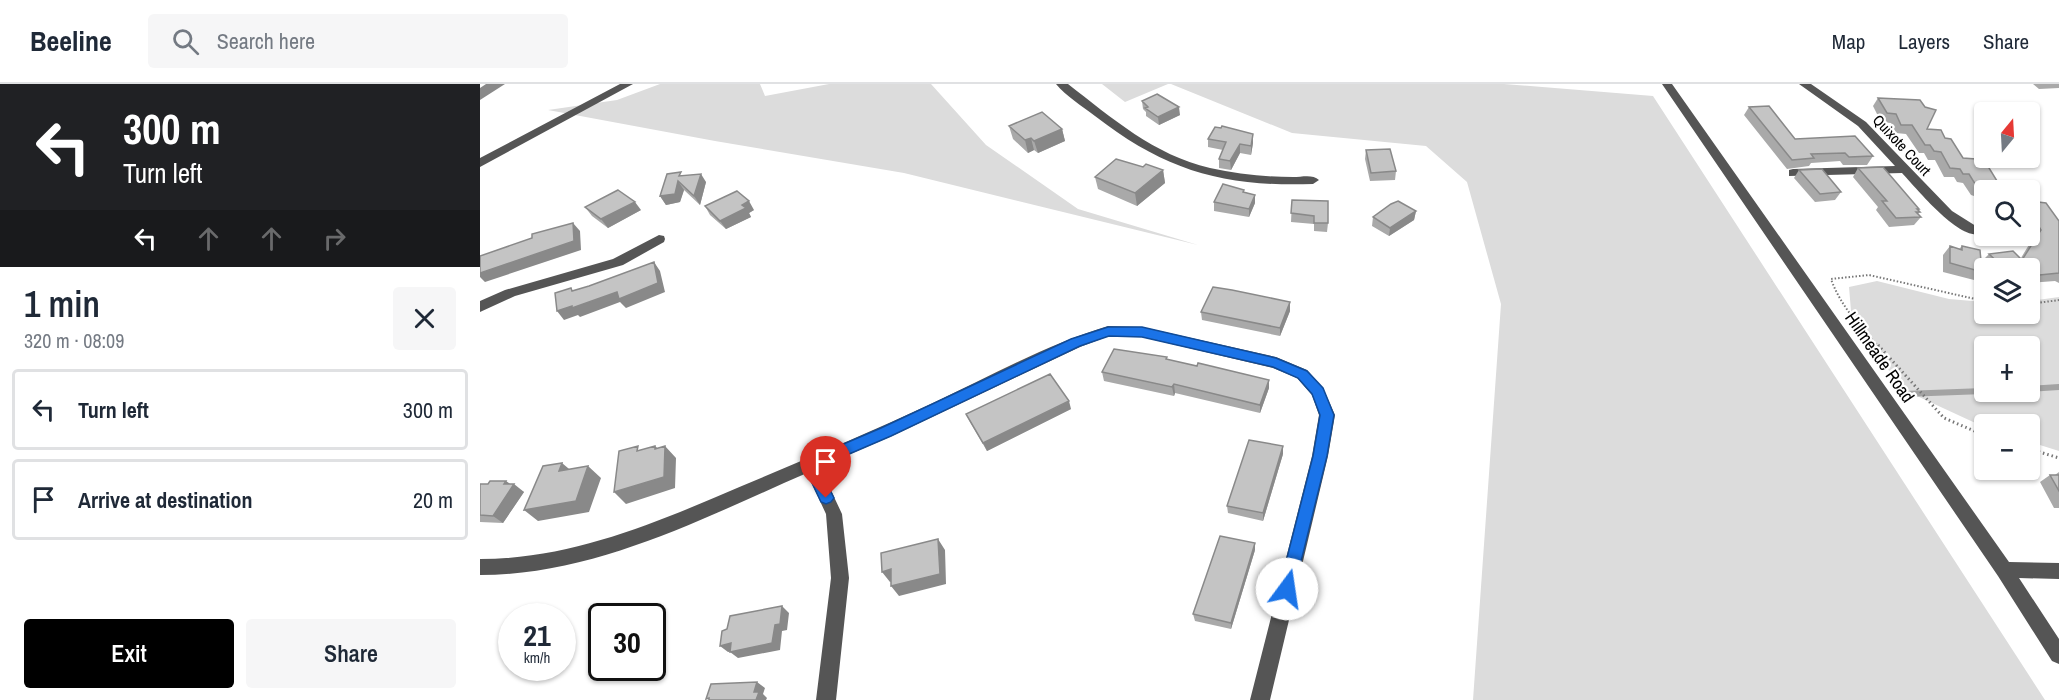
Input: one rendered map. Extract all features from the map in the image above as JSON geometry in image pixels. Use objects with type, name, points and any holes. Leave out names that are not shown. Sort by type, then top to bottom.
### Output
[{"type":"street","points":[[480,163],[628,84]]},
{"type":"street","points":[[1061,84],[1128,135],[1172,160],[1212,171],[1256,178],[1290,182],[1313,180]]},
{"type":"street","name":"Hillmeade Road","points":[[1667,84],[2004,570],[2059,655]]},
{"type":"street","name":"Quixote Court","points":[[1804,84],[1862,124],[1948,214],[1974,230]]},
{"type":"street","points":[[1793,173],[1903,169]]},
{"type":"street","points":[[480,307],[510,293],[618,262],[659,239]]},
{"type":"street","points":[[480,567],[499,567],[582,554],[645,536],[886,432],[1075,343],[1108,331],[1142,332],[1276,363],[1302,374],[1318,392],[1327,415],[1320,456],[1260,700]]},
{"type":"street","points":[[811,464],[834,514],[840,578],[826,700]]},
{"type":"street","points":[[2004,570],[2059,571]]},
{"type":"path","points":[[1974,299],[1869,275],[1831,279],[1835,291],[1857,323],[1916,390],[1944,418],[1974,431]]},
{"type":"path","points":[[2040,303],[2059,300]]},
{"type":"path","points":[[2040,452],[2059,458]]},
{"type":"shaded area","points":[[660,84],[760,84],[765,96],[829,84],[931,84],[986,145],[1078,209],[1198,245],[904,173],[548,110],[617,100]]},
{"type":"shaded area","points":[[1102,84],[1168,84],[1125,102]]},
{"type":"shaded area","points":[[1171,84],[1504,84],[1653,96],[2045,700],[1473,700],[1501,304],[1467,182],[1426,146],[1292,133]]},
{"type":"shaded area","points":[[1877,281],[1949,299],[1974,301],[1974,324],[2040,324],[2040,300],[2059,297],[2059,451],[2040,445],[2040,414],[1974,414],[1974,422],[1904,390],[1852,323],[1849,287]]},
{"type":"building","points":[[1157,94],[1179,107],[1158,117],[1145,108],[1148,107],[1142,101]]},
{"type":"building","points":[[1878,98],[1920,100],[1925,107],[1936,110],[1927,129],[1941,130],[1945,138],[1951,139],[1963,158],[1974,159],[1974,168],[1989,168],[1996,180],[1974,180],[1974,182],[1969,174],[1963,174],[1960,169],[1950,168],[1941,152],[1934,151],[1930,145],[1925,145],[1912,125],[1901,125],[1896,114],[1887,113]]},
{"type":"building","points":[[1769,106],[1795,139],[1855,136],[1873,156],[1849,157],[1845,153],[1811,154],[1814,158],[1792,160],[1749,107]]},
{"type":"building","points":[[1042,112],[1062,129],[1034,141],[1031,138],[1025,140],[1009,126]]},
{"type":"building","points":[[1222,126],[1253,134],[1251,146],[1240,144],[1230,161],[1219,159],[1226,142],[1208,139],[1215,127],[1221,128]]},
{"type":"building","points":[[1390,149],[1396,171],[1371,173],[1366,150]]},
{"type":"building","points":[[1116,159],[1143,167],[1146,164],[1163,170],[1135,193],[1095,177]]},
{"type":"building","points":[[1883,167],[1919,209],[1917,209],[1920,212],[1916,212],[1921,217],[1896,218],[1882,201],[1887,201],[1858,168]]},
{"type":"building","points":[[1822,169],[1841,192],[1820,194],[1799,170]]},
{"type":"building","points":[[681,172],[679,176],[701,174],[694,196],[678,181],[675,194],[660,196],[667,174]]},
{"type":"building","points":[[1223,184],[1255,195],[1249,209],[1214,202]]},
{"type":"building","points":[[618,190],[635,202],[601,219],[585,207]]},
{"type":"building","points":[[737,191],[749,201],[742,205],[746,208],[720,221],[705,206]]},
{"type":"building","points":[[1292,200],[1328,201],[1328,223],[1314,223],[1314,216],[1291,213]]},
{"type":"building","points":[[1398,201],[1416,211],[1390,228],[1373,217],[1391,204]]},
{"type":"building","points":[[2040,202],[2046,203],[2059,221],[2059,273],[2040,275],[2040,258],[2023,258],[2031,246],[2040,246]]},
{"type":"building","points":[[573,223],[574,241],[480,273],[480,256],[532,238],[532,234]]},
{"type":"building","points":[[1950,246],[1962,250],[1962,246],[1980,250],[1981,258],[1974,258],[1974,270],[1950,263]]},
{"type":"building","points":[[2013,251],[2020,258],[1993,258],[1989,254]]},
{"type":"building","points":[[654,262],[658,283],[619,299],[617,292],[557,311],[555,293],[589,286]]},
{"type":"building","points":[[1213,287],[1290,302],[1280,328],[1201,312]]},
{"type":"building","points":[[1114,349],[1167,357],[1166,359],[1197,366],[1198,363],[1269,380],[1260,405],[1174,384],[1172,387],[1102,372]]},
{"type":"building","points":[[1050,374],[1069,401],[983,443],[966,414]]},
{"type":"building","points":[[1249,440],[1283,446],[1263,513],[1227,506]]},
{"type":"building","points":[[638,446],[637,451],[665,446],[664,477],[614,492],[619,451]]},
{"type":"building","points":[[562,463],[559,471],[588,466],[576,501],[524,510],[543,466]]},
{"type":"building","points":[[2050,475],[2059,475],[2059,491]]},
{"type":"building","points":[[490,481],[506,481],[504,484],[514,484],[493,516],[480,515],[480,484],[488,484]]},
{"type":"building","points":[[1220,536],[1255,543],[1231,623],[1193,614]]},
{"type":"building","points":[[938,539],[940,574],[891,586],[891,569],[882,572],[881,553]]},
{"type":"building","points":[[782,606],[780,624],[775,625],[772,643],[730,652],[731,643],[720,646],[722,631],[727,629],[730,616]]},
{"type":"building","points":[[757,682],[754,692],[759,692],[756,700],[706,699],[711,684]]},
{"type":"waterway","points":[[2040,388],[2059,387]]},
{"type":"waterway","points":[[1904,394],[1974,391]]},
{"type":"route","points":[[826,498],[811,464],[886,432],[1075,343],[1108,331],[1142,332],[1276,363],[1302,374],[1318,392],[1327,415],[1320,456],[1287,589]]}]
